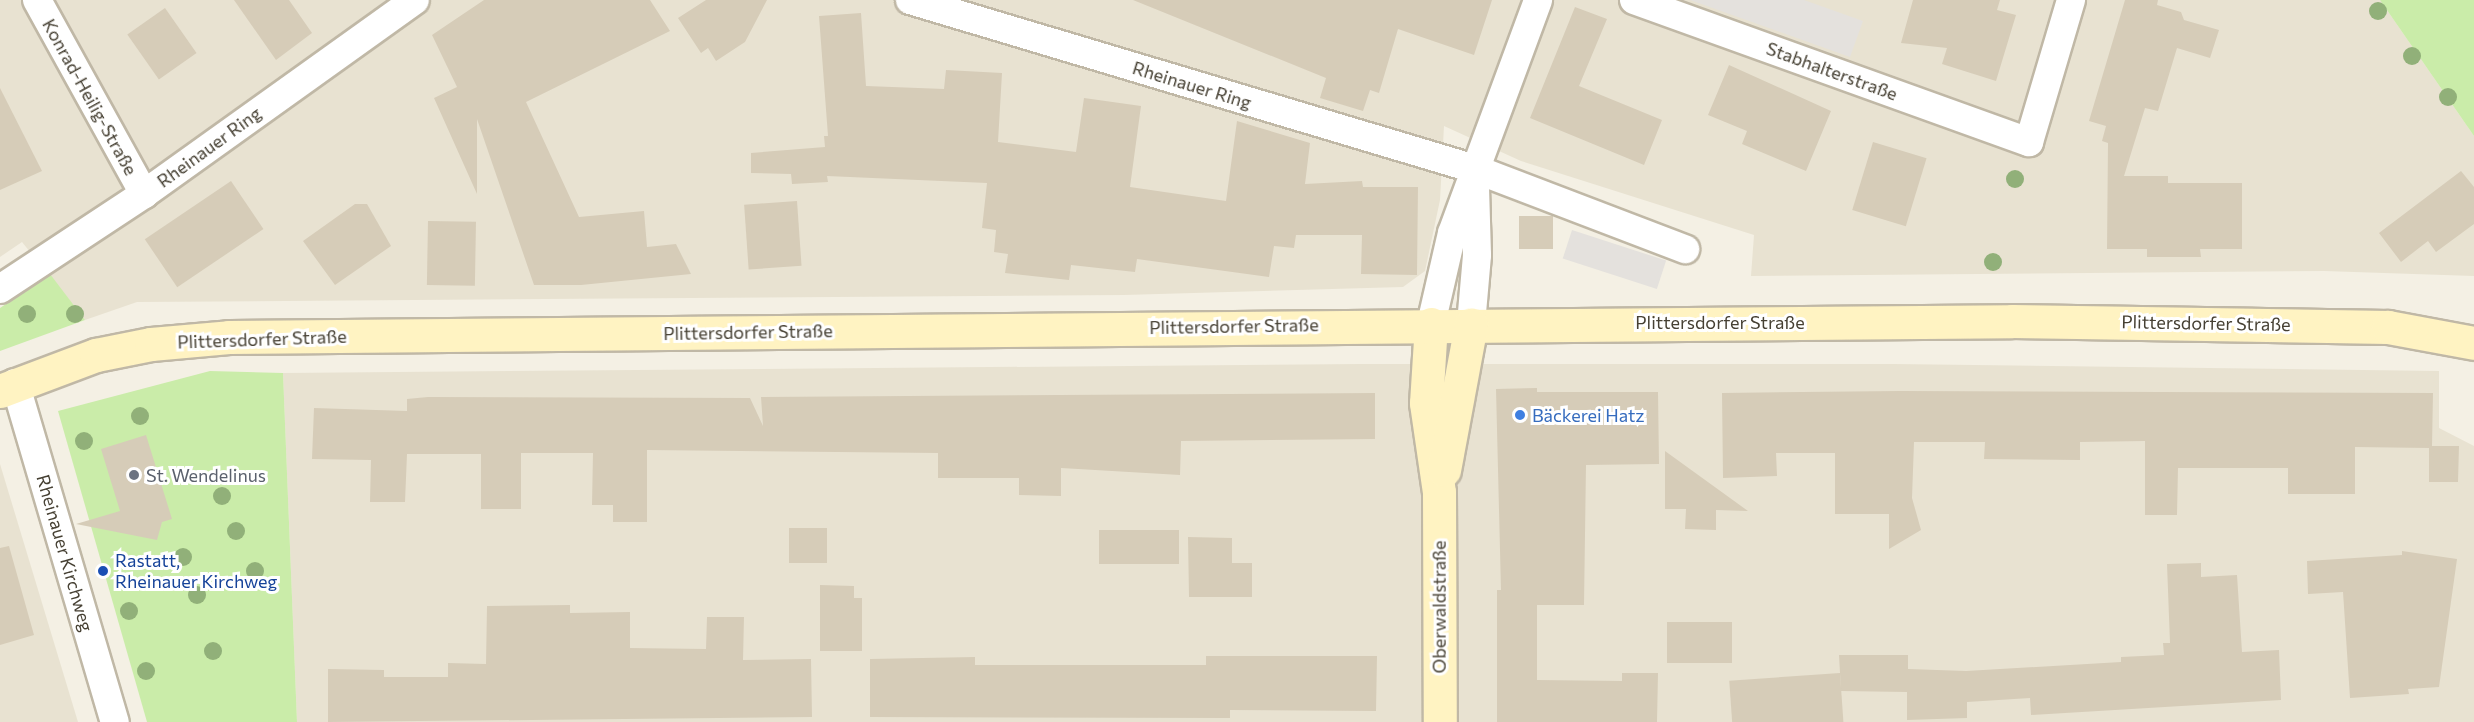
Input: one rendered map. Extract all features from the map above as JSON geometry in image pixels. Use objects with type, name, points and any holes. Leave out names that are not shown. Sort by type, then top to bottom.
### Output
[{"type":"street","name":"Konrad-Heilig-Straße","points":[[37,0],[144,194]]},
{"type":"street","name":"Rheinauer Ring","points":[[0,289],[144,194],[415,0]]},
{"type":"street","name":"Rheinauer Ring","points":[[910,0],[1475,169],[1685,249]]},
{"type":"street","points":[[1431,324],[1452,233],[1538,0]]},
{"type":"street","name":"Stabhalterstraße","points":[[1634,0],[2029,141],[2072,0]]},
{"type":"street","points":[[1471,324],[1477,255],[1475,169]]},
{"type":"street","name":"Plittersdorfer Straße","points":[[8,387],[96,355],[151,344],[229,337],[1431,324],[2195,322],[2388,327],[2474,343]]},
{"type":"street","name":"Oberwaldstraße","points":[[1431,324],[1426,403],[1439,492],[1440,722]]},
{"type":"street","name":"Oberwaldstraße","points":[[1439,492],[1471,324]]},
{"type":"street","name":"Rheinauer Kirchweg","points":[[8,387],[115,722]]},
{"type":"shaded area","points":[[0,0],[2380,0],[2474,136],[2474,276],[2324,271],[1751,276],[1754,235],[1521,161],[1444,126],[1440,200],[1425,271],[1403,287],[1124,295],[137,302],[85,320],[22,242],[0,257]]},
{"type":"shaded area","points":[[1690,0],[1804,0],[1863,21],[1850,57]]},
{"type":"shaded area","points":[[1572,230],[1666,261],[1657,289],[1563,259]]},
{"type":"shaded area","points":[[1361,364],[1894,364],[2439,371],[2439,428],[2474,446],[2474,722],[297,722],[283,373]]},
{"type":"shaded area","points":[[0,464],[78,722],[0,722]]},
{"type":"green space","points":[[2380,0],[2474,0],[2474,136]]},
{"type":"green space","points":[[50,274],[85,320],[0,351],[0,308]]},
{"type":"green space","points":[[210,371],[283,373],[297,722],[147,722],[58,411]]},
{"type":"building","points":[[234,0],[289,0],[312,33],[276,60]]},
{"type":"building","points":[[484,0],[650,0],[670,31],[526,102],[579,217],[644,211],[647,247],[676,244],[691,274],[581,285],[534,285],[477,119],[477,194],[434,98],[457,87],[432,35]]},
{"type":"building","points":[[706,0],[767,0],[745,42],[716,61],[708,48],[701,53],[678,18]]},
{"type":"building","points":[[1133,0],[1492,0],[1474,55],[1398,29],[1379,93],[1370,90],[1363,111],[1320,98],[1326,78]]},
{"type":"building","points":[[1913,0],[2000,0],[1997,10],[2016,15],[1996,81],[1942,64],[1947,48],[1901,43]]},
{"type":"building","points":[[2125,0],[2158,0],[2157,5],[2181,12],[2184,20],[2219,30],[2210,58],[2177,48],[2158,111],[2145,108],[2124,176],[2168,176],[2168,183],[2242,183],[2242,249],[2200,249],[2201,257],[2147,257],[2147,249],[2107,249],[2108,143],[2102,141],[2106,126],[2089,121]]},
{"type":"building","points":[[1575,7],[1607,19],[1579,86],[1662,120],[1644,165],[1530,118]]},
{"type":"building","points":[[165,8],[197,53],[159,79],[127,34]]},
{"type":"building","points":[[861,13],[866,86],[944,89],[946,70],[1002,73],[998,142],[1076,152],[1084,98],[1141,106],[1130,187],[1226,201],[1237,121],[1310,143],[1305,184],[1362,181],[1363,187],[1418,187],[1417,275],[1361,274],[1362,235],[1296,235],[1294,248],[1274,246],[1269,277],[1137,259],[1135,272],[1071,265],[1069,280],[1005,273],[1008,254],[994,252],[996,230],[982,228],[987,183],[827,176],[828,182],[792,184],[791,174],[751,173],[751,153],[825,147],[824,136],[828,136],[819,16]]},
{"type":"building","points":[[1729,65],[1831,111],[1806,171],[1742,144],[1747,131],[1708,115]]},
{"type":"building","points":[[0,88],[42,171],[0,190]]},
{"type":"building","points":[[1873,142],[1927,158],[1906,226],[1852,210]]},
{"type":"building","points":[[2461,171],[2474,187],[2474,224],[2436,252],[2428,241],[2401,262],[2379,233]]},
{"type":"building","points":[[231,181],[263,229],[177,287],[145,239]]},
{"type":"building","points":[[797,201],[802,266],[749,270],[744,205]]},
{"type":"building","points":[[355,204],[367,204],[391,246],[335,285],[303,241]]},
{"type":"building","points":[[1519,216],[1553,216],[1553,249],[1519,249]]},
{"type":"building","points":[[428,221],[476,222],[475,286],[427,285]]},
{"type":"building","points":[[1537,388],[1537,392],[1658,392],[1659,464],[1586,465],[1584,605],[1537,605],[1537,680],[1622,681],[1622,673],[1658,673],[1657,722],[1497,722],[1497,590],[1501,590],[1496,389]]},
{"type":"building","points":[[1900,391],[2433,393],[2432,446],[2459,446],[2458,482],[2429,482],[2429,448],[2355,447],[2355,494],[2288,494],[2288,468],[2178,468],[2177,515],[2145,515],[2145,441],[2080,442],[2080,460],[1984,459],[1985,442],[1914,442],[1912,498],[1921,530],[1889,549],[1889,514],[1835,514],[1835,453],[1776,453],[1777,476],[1723,478],[1722,393]]},
{"type":"building","points":[[1375,393],[1375,439],[1181,441],[1180,475],[1061,468],[1061,496],[1019,495],[1019,478],[938,478],[938,453],[647,450],[647,522],[613,522],[613,505],[592,505],[593,453],[521,453],[521,509],[481,509],[481,454],[407,454],[405,502],[370,502],[371,460],[312,459],[314,408],[407,411],[407,399],[428,397],[750,398],[763,426],[761,397]]},
{"type":"building","name":"St. Wendelinus","points":[[146,435],[172,519],[162,522],[157,540],[76,524],[120,511],[101,449]]},
{"type":"building","points":[[1665,451],[1748,511],[1716,510],[1716,530],[1685,529],[1686,509],[1665,509]]},
{"type":"building","points":[[789,528],[827,528],[827,563],[789,563]]},
{"type":"building","points":[[1099,530],[1179,530],[1179,564],[1099,564]]},
{"type":"building","points":[[1188,537],[1232,538],[1232,563],[1252,563],[1252,597],[1189,597]]},
{"type":"building","points":[[9,546],[34,635],[0,645],[0,548]]},
{"type":"building","points":[[2402,551],[2457,559],[2439,687],[2408,689],[2409,694],[2350,698],[2343,592],[2308,594],[2307,561],[2402,555]]},
{"type":"building","points":[[2201,563],[2201,577],[2237,575],[2242,652],[2279,650],[2281,700],[2031,715],[2030,698],[1967,702],[1967,718],[1907,720],[1907,692],[1841,691],[1839,655],[1908,655],[1908,669],[1966,671],[2121,662],[2121,657],[2164,655],[2163,643],[2170,643],[2167,564]]},
{"type":"building","points":[[820,585],[854,586],[854,598],[862,598],[862,651],[820,651]]},
{"type":"building","points":[[570,605],[570,613],[630,612],[630,648],[706,649],[707,617],[744,617],[743,660],[811,659],[812,717],[328,722],[328,669],[384,670],[384,677],[448,677],[448,663],[486,664],[487,606]]},
{"type":"building","points":[[1667,622],[1732,622],[1732,663],[1667,663]]},
{"type":"building","points":[[1206,656],[1377,656],[1376,711],[1230,710],[1230,718],[870,717],[870,659],[975,657],[975,665],[1206,665]]},
{"type":"building","points":[[1840,673],[1843,722],[1732,722],[1729,681]]},
{"type":"place","name":"Bäckerei Hatz","points":[[1520,415]]},
{"type":"place","name":"St. Wendelinus","points":[[134,475]]},
{"type":"place","name":"Rastatt, Rheinauer Kirchweg","points":[[103,571]]}]
